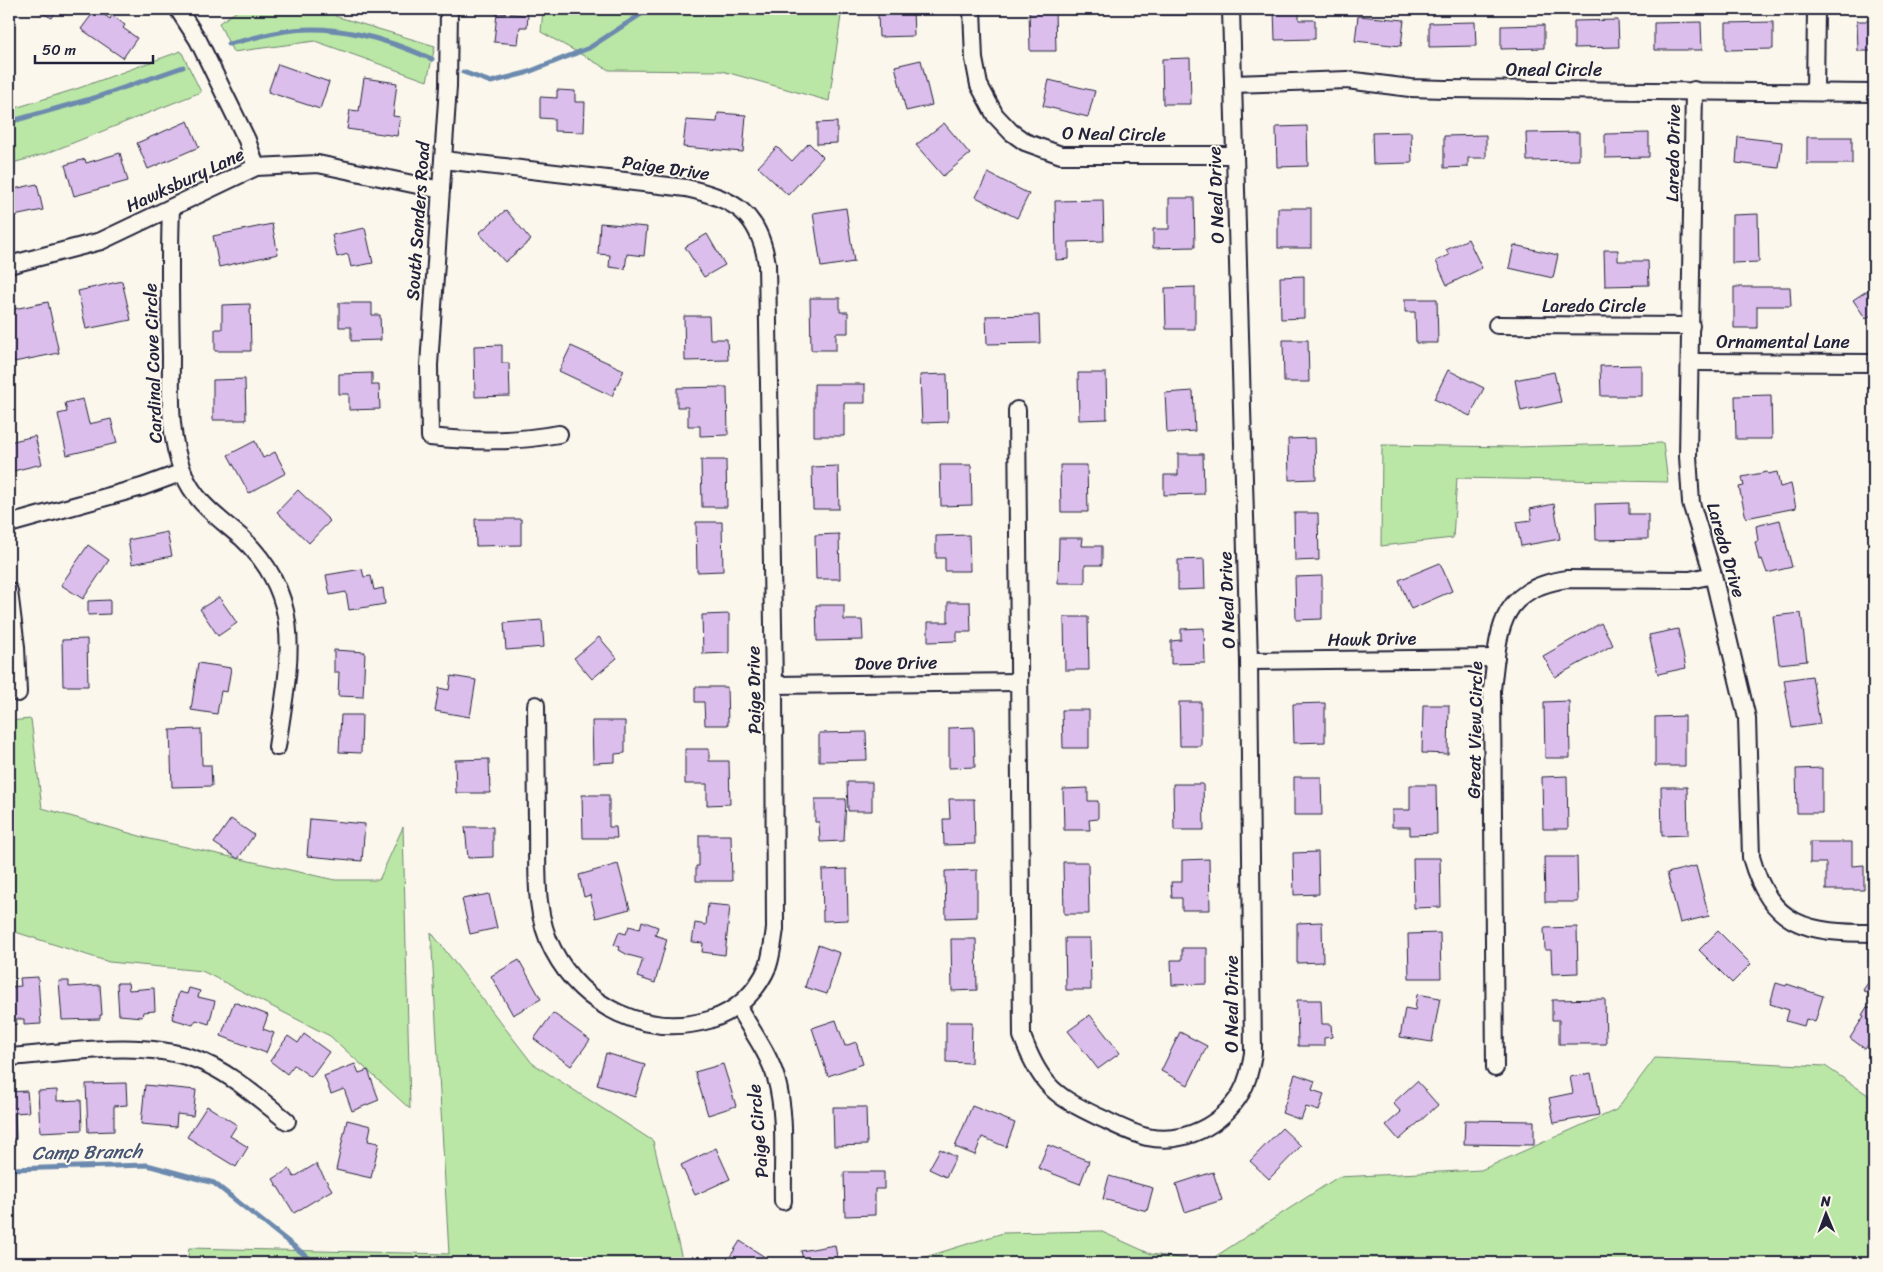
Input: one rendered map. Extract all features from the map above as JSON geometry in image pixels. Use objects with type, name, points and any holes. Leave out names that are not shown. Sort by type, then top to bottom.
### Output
[{"type":"street","points":[[178,9],[198,40],[246,140],[256,167]]},
{"type":"street","name":"South Sanders Road","points":[[449,9],[448,86],[431,315],[430,437],[470,442],[515,441],[559,434]]},
{"type":"street","name":"O Neal Circle","points":[[972,9],[974,59],[980,85],[995,115],[1011,132],[1025,142],[1061,155],[1234,155]]},
{"type":"street","name":"O Neal Drive","points":[[1017,410],[1022,1036],[1035,1065],[1047,1084],[1062,1097],[1133,1133],[1149,1137],[1166,1138],[1200,1131],[1217,1121],[1229,1110],[1242,1093],[1249,1076],[1253,1053],[1249,661],[1231,9]]},
{"type":"street","points":[[1815,92],[1816,9]]},
{"type":"street","name":"Oneal Circle","points":[[1234,84],[1347,80],[1410,88],[1445,89],[1874,93]]},
{"type":"street","name":"Laredo Drive","points":[[1694,90],[1688,456],[1691,503],[1713,575],[1747,718],[1751,857],[1757,879],[1777,908],[1795,921],[1812,929],[1832,933],[1874,933]]},
{"type":"street","name":"Paige Drive","points":[[443,160],[686,188],[713,194],[731,202],[747,214],[759,231],[767,264],[774,684],[775,929],[768,966],[757,985],[738,1007],[719,1017],[694,1024],[667,1027],[645,1023],[624,1016],[604,1005],[583,989],[565,969],[552,948],[539,907],[536,705]]},
{"type":"street","name":"Hawksbury Lane","points":[[9,265],[101,241],[256,167],[318,164],[441,190]]},
{"type":"street","name":"Cardinal Cove Circle","points":[[171,208],[169,260],[172,418],[175,447],[183,472],[195,496],[257,553],[273,575],[284,599],[289,628],[287,673],[277,747]]},
{"type":"street","name":"Laredo Circle","points":[[1496,325],[1691,326]]},
{"type":"street","name":"Ornamental Lane","points":[[1691,362],[1874,363]]},
{"type":"street","points":[[9,524],[142,487],[183,472]]},
{"type":"street","name":"Great View Circle","points":[[1495,1068],[1492,690],[1497,640],[1505,615],[1515,601],[1531,589],[1547,582],[1567,579],[1690,580],[1713,575]]},
{"type":"street","points":[[9,591],[16,647],[18,693]]},
{"type":"street","name":"Hawk Drive","points":[[1249,661],[1496,658]]},
{"type":"street","name":"Dove Drive","points":[[774,684],[1018,682]]},
{"type":"street","name":"Paige Circle","points":[[738,1007],[761,1044],[776,1078],[782,1123],[783,1201]]},
{"type":"street","points":[[9,1058],[120,1050],[150,1050],[172,1053],[196,1060],[217,1070],[287,1121]]},
{"type":"green space","points":[[240,9],[335,9],[335,16],[435,46],[427,81],[315,41],[233,52],[219,23]]},
{"type":"green space","points":[[543,9],[842,9],[829,101],[722,71],[609,70],[541,32]]},
{"type":"green space","points":[[181,51],[201,92],[45,154],[9,164],[9,110],[79,88]]},
{"type":"green space","points":[[1663,443],[1668,482],[1457,478],[1453,538],[1381,546],[1382,445],[1515,447]]},
{"type":"green space","points":[[31,719],[42,808],[150,839],[335,880],[379,880],[403,827],[410,1109],[330,1036],[202,971],[109,962],[9,930],[9,721]]},
{"type":"green space","points":[[431,932],[532,1063],[653,1141],[683,1263],[187,1263],[189,1248],[449,1254]]},
{"type":"green space","points":[[1655,1058],[1825,1066],[1874,1099],[1874,1263],[906,1263],[1003,1233],[1100,1231],[1151,1254],[1207,1262],[1338,1177],[1481,1170],[1616,1110]]},
{"type":"building","points":[[34,9],[57,9],[52,18]]},
{"type":"building","points":[[96,9],[110,19],[112,15],[125,25],[123,28],[137,38],[123,58],[81,29]]},
{"type":"building","points":[[889,9],[913,9],[914,36],[879,37],[878,14],[889,14]]},
{"type":"building","points":[[1029,9],[1055,9],[1056,51],[1030,51]]},
{"type":"building","points":[[1158,9],[1189,9],[1189,15],[1158,15]]},
{"type":"building","points":[[1274,9],[1299,9],[1299,20],[1315,20],[1315,39],[1275,40]]},
{"type":"building","points":[[497,13],[528,15],[527,27],[520,27],[518,44],[494,42]]},
{"type":"building","points":[[1358,16],[1404,20],[1401,46],[1355,41]]},
{"type":"building","points":[[1618,20],[1619,47],[1574,48],[1574,21]]},
{"type":"building","points":[[1857,21],[1874,21],[1874,51],[1858,51]]},
{"type":"building","points":[[1475,22],[1476,46],[1429,47],[1429,23]]},
{"type":"building","points":[[1701,22],[1702,50],[1654,50],[1654,23]]},
{"type":"building","points":[[1773,22],[1773,49],[1726,50],[1726,23]]},
{"type":"building","points":[[1544,25],[1544,48],[1501,49],[1501,26]]},
{"type":"building","points":[[1190,58],[1191,104],[1163,104],[1162,59]]},
{"type":"building","points":[[921,60],[932,105],[906,111],[895,66]]},
{"type":"building","points":[[278,64],[329,82],[320,109],[268,92]]},
{"type":"building","points":[[364,78],[397,83],[393,116],[400,117],[397,136],[347,129],[350,110],[359,111]]},
{"type":"building","points":[[1049,80],[1095,91],[1088,117],[1043,106]]},
{"type":"building","points":[[557,90],[575,91],[575,102],[585,102],[584,132],[554,131],[554,119],[540,118],[540,97],[557,98]]},
{"type":"building","points":[[718,113],[746,115],[743,152],[683,147],[686,120],[717,122]]},
{"type":"building","points":[[188,121],[199,147],[148,169],[137,143]]},
{"type":"building","points":[[837,122],[837,143],[817,144],[817,123]]},
{"type":"building","points":[[944,123],[970,154],[943,176],[916,145]]},
{"type":"building","points":[[1307,126],[1308,166],[1277,167],[1276,127]]},
{"type":"building","points":[[1411,132],[1412,163],[1373,164],[1372,133]]},
{"type":"building","points":[[1579,132],[1579,160],[1527,161],[1526,133]]},
{"type":"building","points":[[1649,133],[1649,157],[1605,158],[1605,134]]},
{"type":"building","points":[[1486,135],[1486,158],[1468,158],[1468,167],[1444,168],[1444,136]]},
{"type":"building","points":[[1738,137],[1782,142],[1779,168],[1736,163]]},
{"type":"building","points":[[1807,137],[1852,137],[1852,164],[1807,164]]},
{"type":"building","points":[[809,143],[823,157],[788,195],[758,167],[777,147],[792,161]]},
{"type":"building","points":[[120,153],[128,181],[74,196],[65,165],[85,159],[86,163]]},
{"type":"building","points":[[988,173],[1029,194],[1017,218],[976,197]]},
{"type":"building","points":[[37,184],[43,210],[9,217],[9,190]]},
{"type":"building","points":[[1169,198],[1194,198],[1195,247],[1153,248],[1153,229],[1169,229]]},
{"type":"building","points":[[1103,200],[1104,241],[1069,242],[1069,259],[1056,260],[1055,201]]},
{"type":"building","points":[[846,208],[854,262],[821,267],[813,213]]},
{"type":"building","points":[[1278,208],[1311,208],[1311,248],[1278,248]]},
{"type":"building","points":[[506,210],[531,240],[505,262],[479,233]]},
{"type":"building","points":[[1758,214],[1759,262],[1732,263],[1732,215]]},
{"type":"building","points":[[600,223],[647,227],[644,256],[627,254],[625,269],[609,267],[610,255],[598,254]]},
{"type":"building","points":[[272,224],[278,254],[219,267],[213,236]]},
{"type":"building","points":[[365,228],[373,263],[351,267],[348,254],[337,257],[332,235]]},
{"type":"building","points":[[707,234],[725,265],[704,277],[685,247]]},
{"type":"building","points":[[1468,239],[1482,268],[1447,285],[1436,261],[1449,255],[1446,250]]},
{"type":"building","points":[[1514,245],[1558,255],[1553,278],[1509,268]]},
{"type":"building","points":[[1604,250],[1618,250],[1618,261],[1648,261],[1649,285],[1605,286]]},
{"type":"building","points":[[1304,276],[1304,318],[1281,319],[1280,277]]},
{"type":"building","points":[[122,281],[131,320],[86,329],[78,291]]},
{"type":"building","points":[[1874,286],[1874,313],[1866,319],[1853,300]]},
{"type":"building","points":[[1195,287],[1195,329],[1166,329],[1165,288]]},
{"type":"building","points":[[1734,287],[1790,287],[1791,306],[1757,306],[1757,328],[1734,328]]},
{"type":"building","points":[[810,298],[840,298],[840,312],[848,312],[848,333],[836,333],[836,350],[811,350]]},
{"type":"building","points":[[1405,299],[1437,299],[1438,343],[1416,343],[1415,312],[1405,312]]},
{"type":"building","points":[[48,302],[59,353],[14,362],[9,338],[9,310]]},
{"type":"building","points":[[339,303],[372,303],[372,315],[380,315],[381,340],[351,341],[351,327],[339,327]]},
{"type":"building","points":[[250,304],[251,351],[215,351],[215,329],[222,329],[222,305]]},
{"type":"building","points":[[1039,315],[1040,343],[987,344],[986,316]]},
{"type":"building","points":[[684,316],[709,316],[710,339],[727,339],[728,360],[685,361]]},
{"type":"building","points":[[1283,340],[1308,340],[1309,382],[1284,382]]},
{"type":"building","points":[[502,345],[502,363],[509,363],[510,396],[475,397],[474,346]]},
{"type":"building","points":[[571,346],[624,370],[612,396],[559,371]]},
{"type":"building","points":[[1641,365],[1641,396],[1601,396],[1600,366]]},
{"type":"building","points":[[1448,370],[1484,388],[1470,416],[1434,399]]},
{"type":"building","points":[[1554,372],[1561,402],[1521,411],[1515,380]]},
{"type":"building","points":[[372,373],[372,385],[379,385],[380,409],[349,410],[349,394],[339,394],[339,374]]},
{"type":"building","points":[[1078,373],[1106,373],[1107,419],[1079,420]]},
{"type":"building","points":[[947,374],[948,422],[922,423],[920,375]]},
{"type":"building","points":[[245,379],[246,420],[213,420],[213,380]]},
{"type":"building","points":[[814,384],[865,384],[865,403],[844,403],[844,436],[814,436]]},
{"type":"building","points":[[727,387],[728,435],[700,436],[700,426],[688,426],[688,407],[677,407],[677,388]]},
{"type":"building","points":[[1193,391],[1195,431],[1167,433],[1165,393]]},
{"type":"building","points":[[1771,395],[1772,439],[1736,439],[1735,396]]},
{"type":"building","points":[[83,399],[89,424],[111,419],[117,443],[67,455],[58,414],[67,412],[65,403]]},
{"type":"building","points":[[35,436],[42,464],[9,472],[9,442]]},
{"type":"building","points":[[1315,438],[1316,479],[1289,480],[1288,439]]},
{"type":"building","points":[[255,441],[263,458],[275,452],[286,473],[249,493],[228,455]]},
{"type":"building","points":[[1178,454],[1203,454],[1204,494],[1164,495],[1164,475],[1178,475]]},
{"type":"building","points":[[701,460],[726,460],[727,507],[702,507]]},
{"type":"building","points":[[940,465],[971,465],[972,505],[941,506]]},
{"type":"building","points":[[1060,465],[1087,465],[1088,512],[1061,512]]},
{"type":"building","points":[[838,466],[839,509],[813,509],[812,467]]},
{"type":"building","points":[[1767,472],[1768,474],[1777,472],[1780,487],[1791,484],[1796,508],[1746,518],[1739,487],[1744,486],[1742,477]]},
{"type":"building","points":[[298,490],[330,521],[309,543],[277,512]]},
{"type":"building","points":[[1629,503],[1629,514],[1648,514],[1648,539],[1596,540],[1595,504]]},
{"type":"building","points":[[1554,504],[1560,539],[1521,546],[1516,522],[1532,520],[1530,509]]},
{"type":"building","points":[[1294,513],[1318,513],[1319,560],[1295,561]]},
{"type":"building","points":[[475,519],[521,519],[521,545],[476,546]]},
{"type":"building","points":[[1780,520],[1792,567],[1767,573],[1762,559],[1759,560],[1755,542],[1758,541],[1756,526]]},
{"type":"building","points":[[696,522],[722,522],[723,571],[697,572]]},
{"type":"building","points":[[167,532],[172,556],[132,564],[128,540]]},
{"type":"building","points":[[839,534],[840,579],[816,579],[815,535]]},
{"type":"building","points":[[969,535],[970,571],[945,571],[945,558],[936,558],[936,536]]},
{"type":"building","points":[[1059,538],[1083,538],[1082,546],[1102,546],[1102,565],[1085,565],[1085,583],[1058,583]]},
{"type":"building","points":[[88,545],[109,560],[83,599],[61,585]]},
{"type":"building","points":[[1204,559],[1205,589],[1178,590],[1178,560]]},
{"type":"building","points":[[1440,563],[1452,591],[1411,609],[1399,580]]},
{"type":"building","points":[[362,569],[364,577],[371,576],[374,590],[383,588],[385,604],[349,610],[346,592],[330,595],[326,575]]},
{"type":"building","points":[[1322,576],[1322,619],[1296,620],[1295,577]]},
{"type":"building","points":[[219,597],[237,623],[218,636],[200,609]]},
{"type":"building","points":[[110,600],[110,614],[88,615],[88,601]]},
{"type":"building","points":[[948,602],[970,602],[971,632],[957,632],[957,641],[928,642],[928,622],[948,622]]},
{"type":"building","points":[[816,605],[844,605],[844,620],[862,620],[863,640],[817,641]]},
{"type":"building","points":[[1801,613],[1807,661],[1779,664],[1773,616]]},
{"type":"building","points":[[729,614],[729,653],[703,654],[702,615]]},
{"type":"building","points":[[1064,617],[1088,617],[1089,670],[1065,670]]},
{"type":"building","points":[[542,620],[544,647],[506,650],[504,623]]},
{"type":"building","points":[[1601,623],[1613,645],[1555,677],[1543,656]]},
{"type":"building","points":[[1204,628],[1205,663],[1171,664],[1171,641],[1181,640],[1181,629]]},
{"type":"building","points":[[1678,629],[1686,668],[1658,674],[1649,635]]},
{"type":"building","points":[[599,637],[617,658],[592,679],[574,658]]},
{"type":"building","points":[[87,639],[88,686],[63,686],[62,640]]},
{"type":"building","points":[[334,650],[365,652],[363,697],[338,696],[339,672],[334,672]]},
{"type":"building","points":[[198,663],[231,668],[227,692],[221,691],[217,714],[191,710]]},
{"type":"building","points":[[451,676],[476,680],[470,717],[435,711],[439,688],[449,690]]},
{"type":"building","points":[[1812,676],[1820,724],[1792,728],[1784,680]]},
{"type":"building","points":[[695,687],[727,687],[728,725],[705,725],[704,702],[695,702]]},
{"type":"building","points":[[1569,701],[1570,758],[1545,758],[1544,702]]},
{"type":"building","points":[[1179,702],[1201,702],[1201,746],[1180,746]]},
{"type":"building","points":[[1325,703],[1325,742],[1294,743],[1293,704]]},
{"type":"building","points":[[1423,705],[1449,705],[1448,754],[1422,753]]},
{"type":"building","points":[[1062,710],[1089,710],[1089,748],[1063,748]]},
{"type":"building","points":[[341,715],[362,715],[361,753],[339,752]]},
{"type":"building","points":[[1685,716],[1685,766],[1655,766],[1655,717]]},
{"type":"building","points":[[592,721],[625,721],[625,753],[615,754],[615,762],[593,763]]},
{"type":"building","points":[[974,727],[975,767],[949,768],[949,728]]},
{"type":"building","points":[[201,729],[202,765],[211,765],[212,786],[172,787],[170,730]]},
{"type":"building","points":[[866,732],[867,760],[819,761],[819,733]]},
{"type":"building","points":[[685,749],[709,749],[709,761],[729,761],[730,804],[707,805],[707,784],[685,784]]},
{"type":"building","points":[[489,759],[490,793],[456,793],[455,760]]},
{"type":"building","points":[[1822,768],[1822,813],[1797,813],[1796,769]]},
{"type":"building","points":[[1567,776],[1568,829],[1543,829],[1542,777]]},
{"type":"building","points":[[1294,777],[1321,777],[1322,815],[1294,815]]},
{"type":"building","points":[[847,782],[872,782],[872,811],[848,811]]},
{"type":"building","points":[[1173,784],[1203,784],[1204,830],[1174,830]]},
{"type":"building","points":[[1410,785],[1436,785],[1437,834],[1410,835],[1410,827],[1392,827],[1392,810],[1410,810]]},
{"type":"building","points":[[1661,787],[1687,787],[1688,835],[1662,836]]},
{"type":"building","points":[[1088,788],[1088,801],[1098,801],[1098,819],[1089,820],[1090,830],[1064,830],[1063,789]]},
{"type":"building","points":[[582,795],[609,795],[609,827],[616,827],[617,838],[583,838]]},
{"type":"building","points":[[815,799],[846,799],[844,841],[820,842],[819,822],[815,822]]},
{"type":"building","points":[[949,799],[974,799],[975,844],[944,845],[943,819],[950,819]]},
{"type":"building","points":[[231,819],[254,835],[238,859],[214,843]]},
{"type":"building","points":[[310,819],[365,824],[362,861],[307,856]]},
{"type":"building","points":[[465,827],[493,827],[493,857],[468,858]]},
{"type":"building","points":[[699,835],[731,835],[732,881],[696,881],[696,866],[699,866]]},
{"type":"building","points":[[1810,842],[1852,842],[1852,866],[1864,865],[1864,890],[1826,890],[1826,863],[1810,863]]},
{"type":"building","points":[[1318,852],[1319,894],[1294,895],[1293,853]]},
{"type":"building","points":[[1544,857],[1577,857],[1578,902],[1545,902]]},
{"type":"building","points":[[1413,858],[1440,858],[1441,907],[1414,908]]},
{"type":"building","points":[[1209,859],[1210,910],[1182,910],[1182,898],[1172,898],[1171,882],[1182,882],[1182,860]]},
{"type":"building","points":[[1063,862],[1088,862],[1089,914],[1064,914]]},
{"type":"building","points":[[618,864],[630,909],[596,918],[590,895],[584,897],[579,875]]},
{"type":"building","points":[[1696,866],[1709,916],[1680,923],[1667,873]]},
{"type":"building","points":[[847,869],[848,920],[823,921],[822,870]]},
{"type":"building","points":[[977,870],[977,917],[946,918],[945,871]]},
{"type":"building","points":[[489,894],[497,928],[470,934],[462,899]]},
{"type":"building","points":[[708,904],[730,906],[725,955],[702,952],[703,943],[692,942],[695,923],[706,925]]},
{"type":"building","points":[[642,921],[658,927],[655,935],[667,939],[655,983],[637,977],[643,959],[628,955],[619,950],[620,947],[614,945],[619,932],[626,934],[629,926],[640,929]]},
{"type":"building","points":[[1322,922],[1323,962],[1297,963],[1297,923]]},
{"type":"building","points":[[1577,927],[1578,973],[1552,974],[1551,950],[1545,950],[1544,928]]},
{"type":"building","points":[[1718,931],[1751,964],[1732,983],[1699,950]]},
{"type":"building","points":[[1440,933],[1441,978],[1409,978],[1408,934]]},
{"type":"building","points":[[1065,938],[1090,938],[1091,990],[1066,990]]},
{"type":"building","points":[[951,939],[976,939],[977,990],[952,991]]},
{"type":"building","points":[[818,945],[840,953],[827,994],[805,987]]},
{"type":"building","points":[[1182,948],[1207,948],[1207,984],[1172,985],[1171,960],[1182,960]]},
{"type":"building","points":[[519,960],[541,999],[513,1015],[491,976]]},
{"type":"building","points":[[38,977],[41,1024],[24,1025],[24,1019],[16,1019],[17,1024],[9,1025],[9,987],[21,986],[20,978]]},
{"type":"building","points":[[59,981],[69,981],[69,987],[100,985],[102,1015],[100,1015],[100,1019],[62,1020]]},
{"type":"building","points":[[1874,982],[1874,997],[1863,990],[1868,983]]},
{"type":"building","points":[[117,983],[128,983],[129,990],[154,988],[155,1011],[143,1012],[142,1017],[119,1015]]},
{"type":"building","points":[[1776,983],[1786,986],[1787,984],[1823,996],[1815,1022],[1806,1019],[1804,1026],[1786,1021],[1789,1010],[1770,1004]]},
{"type":"building","points":[[189,988],[200,991],[198,997],[215,1001],[209,1024],[196,1020],[193,1025],[172,1019],[179,992],[187,994]]},
{"type":"building","points":[[1417,994],[1440,998],[1432,1042],[1400,1037],[1405,1008],[1415,1010]]},
{"type":"building","points":[[1605,999],[1606,1044],[1559,1044],[1559,1020],[1552,1020],[1552,1000]]},
{"type":"building","points":[[1874,999],[1874,1037],[1865,1049],[1850,1038],[1864,1016],[1862,1015],[1867,1007],[1869,1009]]},
{"type":"building","points":[[1297,1000],[1321,1000],[1322,1024],[1331,1024],[1332,1037],[1324,1038],[1324,1046],[1298,1046]]},
{"type":"building","points":[[234,1002],[268,1015],[263,1029],[274,1033],[266,1053],[221,1036]]},
{"type":"building","points":[[553,1013],[590,1040],[571,1066],[534,1039]]},
{"type":"building","points":[[1090,1015],[1120,1053],[1098,1069],[1068,1031]]},
{"type":"building","points":[[836,1020],[845,1046],[856,1042],[863,1064],[828,1076],[812,1028]]},
{"type":"building","points":[[946,1022],[972,1022],[971,1063],[946,1062]]},
{"type":"building","points":[[1180,1032],[1207,1046],[1188,1085],[1161,1071]]},
{"type":"building","points":[[304,1034],[329,1052],[311,1077],[294,1065],[287,1074],[270,1061],[288,1036],[298,1043]]},
{"type":"building","points":[[606,1053],[645,1065],[635,1097],[597,1085]]},
{"type":"building","points":[[355,1064],[359,1073],[368,1070],[379,1100],[352,1111],[344,1089],[331,1094],[324,1076]]},
{"type":"building","points":[[723,1064],[736,1106],[708,1115],[695,1072]]},
{"type":"building","points":[[1591,1073],[1599,1115],[1554,1123],[1549,1098],[1573,1093],[1570,1077]]},
{"type":"building","points":[[1295,1074],[1315,1081],[1312,1090],[1324,1094],[1319,1111],[1306,1107],[1301,1120],[1282,1113]]},
{"type":"building","points":[[1417,1081],[1438,1105],[1399,1140],[1386,1125],[1401,1112],[1393,1103]]},
{"type":"building","points":[[126,1083],[127,1105],[114,1106],[114,1131],[88,1132],[86,1084]]},
{"type":"building","points":[[145,1085],[196,1090],[193,1116],[177,1114],[176,1127],[141,1124]]},
{"type":"building","points":[[57,1090],[57,1101],[81,1100],[82,1130],[40,1132],[38,1091]]},
{"type":"building","points":[[27,1091],[29,1112],[15,1113],[16,1139],[9,1139],[9,1092]]},
{"type":"building","points":[[207,1106],[237,1125],[230,1136],[248,1147],[236,1167],[187,1137]]},
{"type":"building","points":[[972,1106],[1015,1123],[1006,1147],[982,1137],[975,1155],[955,1147]]},
{"type":"building","points":[[833,1107],[866,1107],[867,1145],[834,1146]]},
{"type":"building","points":[[347,1120],[371,1126],[368,1141],[379,1143],[371,1178],[336,1170]]},
{"type":"building","points":[[1465,1120],[1534,1121],[1534,1145],[1464,1144]]},
{"type":"building","points":[[1282,1128],[1301,1146],[1269,1179],[1250,1161]]},
{"type":"building","points":[[1048,1145],[1089,1161],[1080,1184],[1038,1168]]},
{"type":"building","points":[[716,1148],[730,1179],[695,1195],[681,1165]]},
{"type":"building","points":[[940,1149],[956,1157],[946,1177],[929,1169]]},
{"type":"building","points":[[316,1164],[332,1190],[294,1213],[273,1179],[289,1169],[294,1177]]},
{"type":"building","points":[[844,1172],[884,1172],[884,1189],[875,1189],[875,1215],[845,1216]]},
{"type":"building","points":[[1213,1172],[1222,1200],[1185,1212],[1176,1184]]},
{"type":"building","points":[[1109,1176],[1153,1188],[1147,1211],[1103,1199]]},
{"type":"building","points":[[740,1241],[771,1261],[770,1263],[726,1263]]},
{"type":"building","points":[[835,1245],[838,1263],[804,1263],[801,1251]]},
{"type":"waterway","points":[[463,72],[491,82],[526,73],[589,48],[649,9]]},
{"type":"waterway","points":[[228,44],[285,31],[323,29],[360,34],[397,45],[432,59]]},
{"type":"waterway","points":[[9,122],[94,98],[183,67]]},
{"type":"waterway","name":"Camp Branch","points":[[9,1169],[147,1165],[214,1183],[315,1263]]}]
